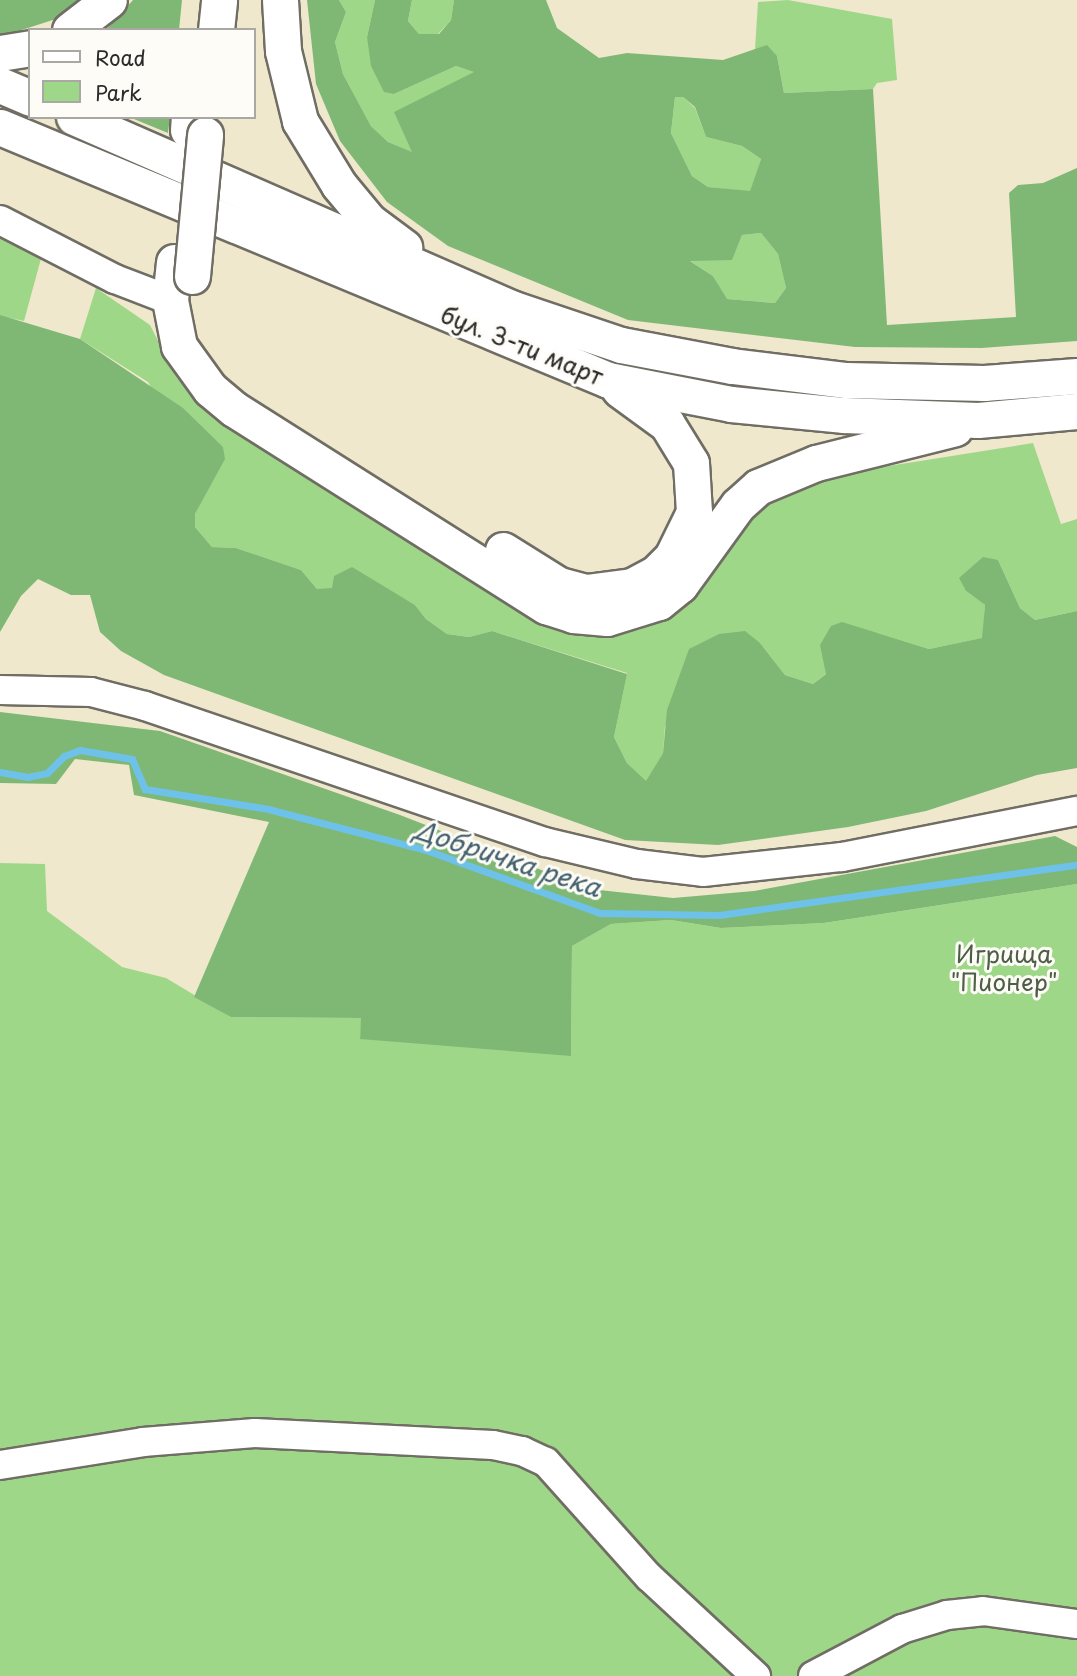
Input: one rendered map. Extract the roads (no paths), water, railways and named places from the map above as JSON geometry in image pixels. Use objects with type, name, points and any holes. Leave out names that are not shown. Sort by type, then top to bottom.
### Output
[{"type":"main road","points":[[73,28],[109,0]]},
{"type":"main road","points":[[198,28],[201,0]]},
{"type":"main road","points":[[216,28],[219,0]]},
{"type":"main road","points":[[281,0],[290,90],[317,155],[369,221],[446,279]]},
{"type":"main road","points":[[0,53],[28,48]]},
{"type":"main road","points":[[0,85],[28,97]]},
{"type":"main road","name":"бул. 3-ти март","points":[[79,119],[446,279],[570,330],[621,345],[732,366],[846,380],[984,383],[1077,376]]},
{"type":"main road","points":[[197,125],[179,346],[202,380],[234,409],[546,606],[573,615],[607,618],[659,602],[680,585],[738,505],[758,487],[786,474],[978,420]]},
{"type":"main road","name":"бул. 3-ти март","points":[[0,127],[608,380],[731,404],[844,415],[978,420],[1077,411]]},
{"type":"main road","points":[[182,286],[206,344],[245,389],[559,585],[586,592],[610,592],[655,574],[672,557],[694,512],[691,463],[682,443],[667,424],[608,380]]},
{"type":"street","points":[[0,220],[115,279],[182,286]]},
{"type":"street","points":[[0,690],[91,692],[145,706],[545,842],[637,864],[703,873],[842,857],[1077,811]]},
{"type":"street","points":[[0,1465],[143,1442],[255,1433],[493,1445],[522,1451],[546,1462],[649,1577],[756,1676]]},
{"type":"street","points":[[813,1676],[902,1629],[947,1615],[983,1611],[1077,1623]]},
{"type":"waterway","name":"Добричка река","points":[[0,772],[27,777],[47,773],[64,756],[80,750],[132,759],[145,789],[268,809],[426,850],[600,913],[719,915],[1077,865]]},
{"type":"park label","name":"Игрища \"Пионер\"","points":[[1004,968]]}]
